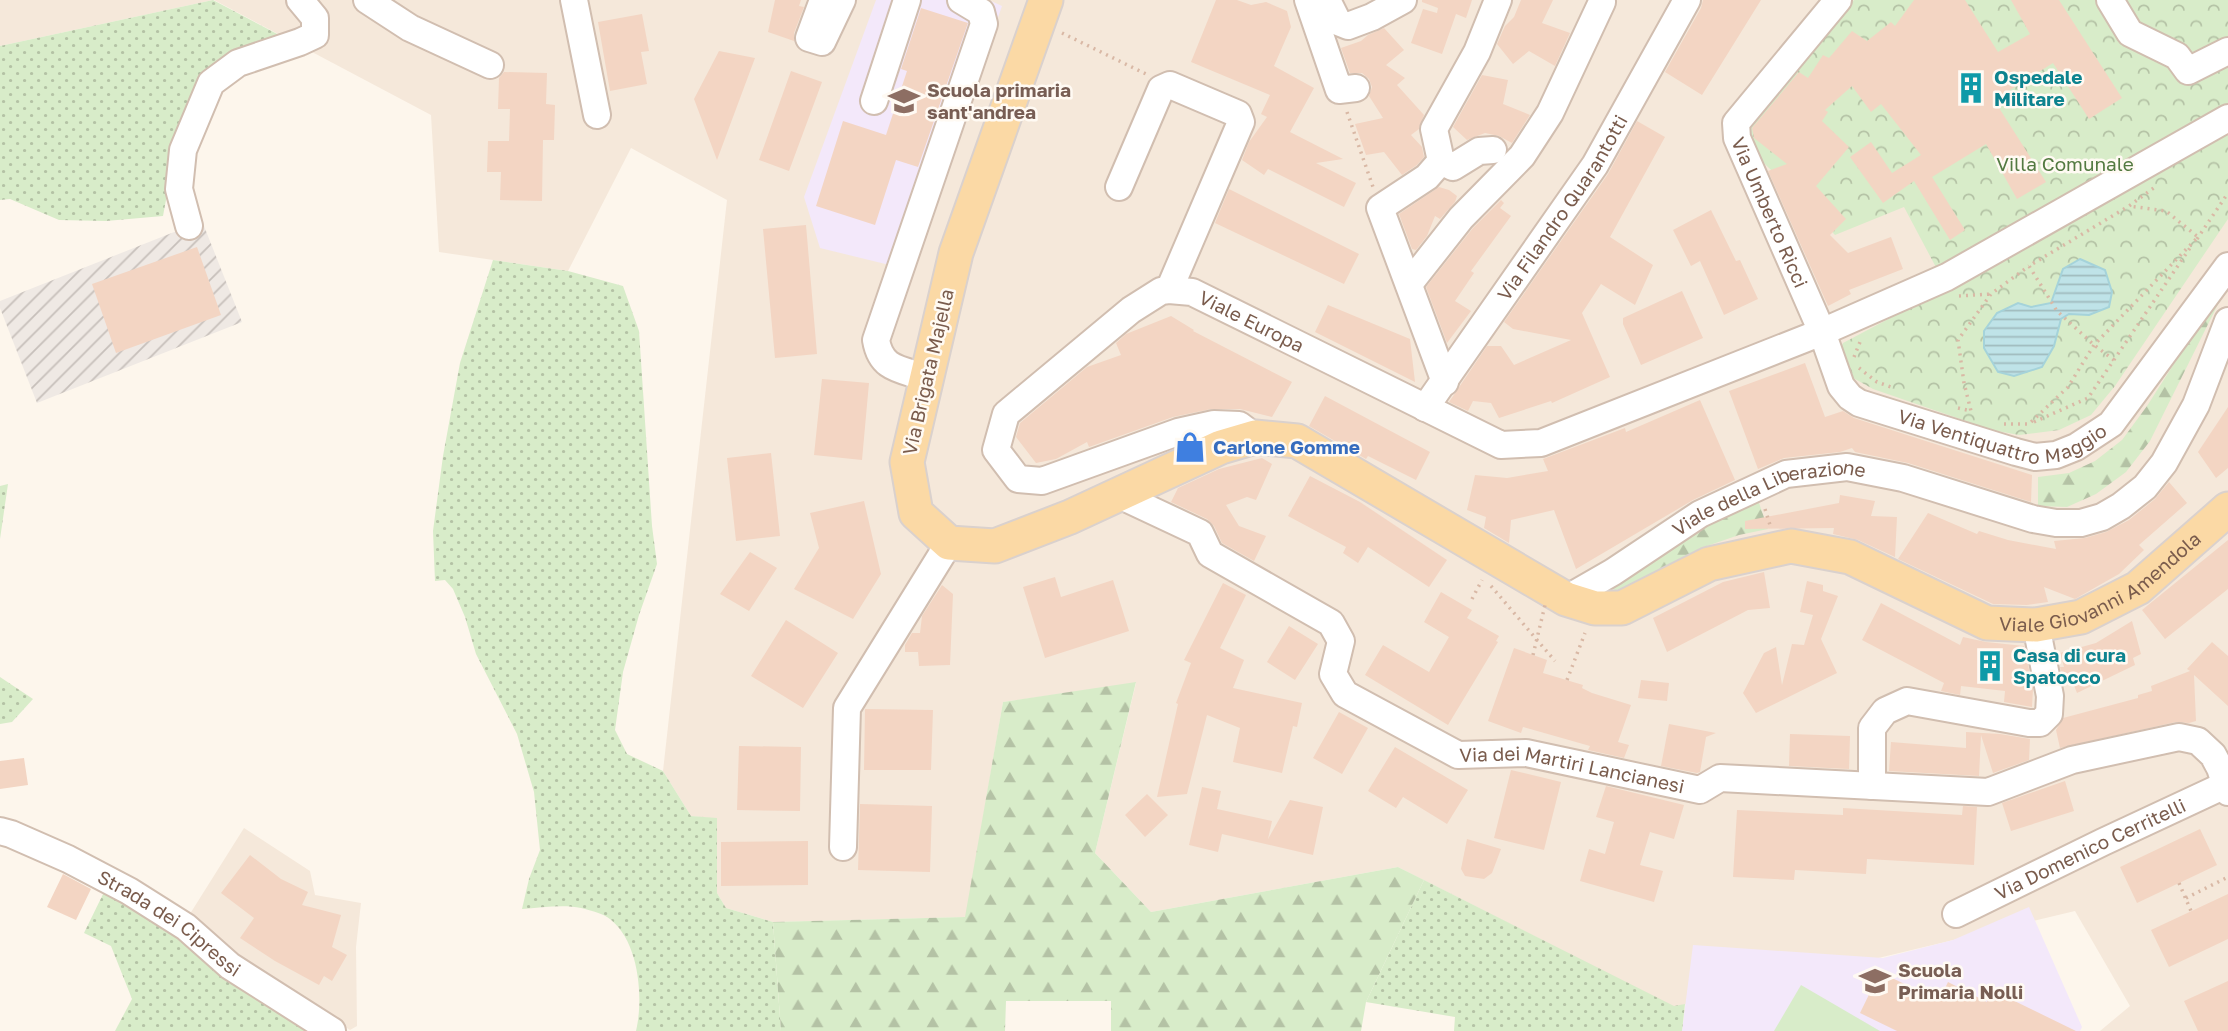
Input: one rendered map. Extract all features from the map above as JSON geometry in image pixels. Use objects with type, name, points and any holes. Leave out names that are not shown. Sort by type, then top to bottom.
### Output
[{"type":"main road","name":"Via Brigata Majella","points":[[949,543],[916,513],[907,462],[956,253],[1046,0]]},
{"type":"main road","points":[[949,543],[995,546],[1070,517],[1220,447],[1255,437],[1297,441],[1556,600]]},
{"type":"main road","name":"Viale Giovanni Amendola","points":[[1556,600],[1595,608],[1622,608],[1709,564],[1791,546],[1850,557],[1987,622],[2036,625],[2081,617],[2138,587],[2228,509]]},
{"type":"street","points":[[189,226],[179,189],[183,150],[211,83],[238,63],[315,35],[315,18],[300,0]]},
{"type":"street","points":[[367,0],[410,28],[490,65]]},
{"type":"street","points":[[574,0],[597,115]]},
{"type":"street","points":[[823,0],[809,38],[822,42],[842,0]]},
{"type":"street","points":[[874,101],[907,0]]},
{"type":"street","points":[[927,378],[885,363],[878,353],[876,340],[984,24],[981,12],[961,0]]},
{"type":"street","points":[[1308,0],[1348,89]]},
{"type":"street","points":[[1327,0],[1338,22],[1348,26],[1373,17],[1403,0]]},
{"type":"street","points":[[1441,161],[1434,129],[1477,52],[1498,0]]},
{"type":"street","name":"Via Filandro Quarantotti","points":[[1425,408],[1595,165],[1687,0]]},
{"type":"street","name":"Via Umberto Ricci","points":[[1822,332],[1737,138],[1736,123],[1838,0]]},
{"type":"street","points":[[2110,0],[2130,33],[2177,56],[2188,71],[2228,51]]},
{"type":"street","points":[[1409,284],[1461,218],[1522,156],[1550,113],[1602,2]]},
{"type":"street","points":[[1119,187],[1161,89],[1170,85],[1238,114],[1241,122],[1169,290],[1161,291],[1131,310],[1006,414],[996,450],[1018,479],[1042,481],[1178,432],[1214,424],[1238,425],[1255,437]]},
{"type":"street","name":"Viale Europa","points":[[1169,290],[1192,292],[1501,445],[1541,443],[1822,332],[1950,287],[2228,118]]},
{"type":"street","points":[[1441,161],[1453,167],[1479,151],[1493,150]]},
{"type":"street","points":[[1441,161],[1427,177],[1380,208],[1445,382]]},
{"type":"street","name":"Via Ventiquattro Maggio","points":[[1822,332],[1841,386],[1850,397],[1860,403],[2016,452],[2035,457],[2056,455],[2077,447],[2111,424],[2228,266]]},
{"type":"street","name":"Viale della Liberazione","points":[[1556,600],[1612,572],[1700,514],[1786,474],[1847,467],[1903,478],[2045,521],[2081,523],[2102,517],[2121,506],[2145,486],[2164,463],[2196,405],[2228,321]]},
{"type":"street","name":"Via dei Martiri Lancianesi","points":[[1116,494],[1200,533],[1210,554],[1331,623],[1341,640],[1333,674],[1345,694],[1458,755],[1527,753],[1699,790],[1720,778],[1988,792],[2073,760],[2179,737],[2197,741],[2213,755],[2226,789]]},
{"type":"street","points":[[843,847],[847,708],[949,543]]},
{"type":"street","points":[[1872,786],[1872,728],[1885,711],[1907,701],[2040,723],[2049,714],[2050,696],[2036,625]]},
{"type":"street","name":"Via Domenico Cerritelli","points":[[1956,914],[2103,842],[2226,789]]},
{"type":"street","name":"Strada dei Cipressi","points":[[0,831],[68,859],[130,891],[187,927],[230,965],[332,1031]]},
{"type":"path","points":[[1061,33],[1131,66]]},
{"type":"path","points":[[1348,89],[1380,208]]},
{"type":"path","points":[[1971,411],[1958,340],[1991,294],[2029,266],[2129,206],[2161,183]]},
{"type":"path","points":[[2002,424],[2029,424],[2088,398],[2228,193]]},
{"type":"path","points":[[2129,206],[2166,211],[2198,237]]},
{"type":"path","points":[[2029,424],[2068,387],[2094,345],[2198,237]]},
{"type":"path","points":[[2029,266],[2057,310],[2114,360]]},
{"type":"path","points":[[1950,287],[1991,294]]},
{"type":"path","points":[[1860,342],[1852,363],[1877,382],[1903,392]]},
{"type":"path","points":[[1950,406],[1971,411],[1980,417]]},
{"type":"path","points":[[1762,498],[1772,529]]},
{"type":"path","points":[[1472,599],[1483,578],[1555,661]]},
{"type":"path","points":[[1533,654],[1556,600]]},
{"type":"path","points":[[1567,680],[1586,631]]},
{"type":"path","points":[[2186,898],[2228,877]]},
{"type":"path","points":[[2179,883],[2191,911]]},
{"type":"shaded area","points":[[0,0],[213,0],[0,46]]},
{"type":"shaded area","points":[[214,0],[2228,0],[2228,1031],[2100,1031],[2130,1006],[2075,911],[1674,1007],[1398,867],[1151,912],[1095,853],[1136,683],[1003,702],[966,917],[773,922],[726,908],[717,893],[717,819],[691,816],[663,771],[727,200],[631,148],[568,271],[439,252],[431,115]]},
{"type":"shaded area","name":"Scuola primaria sant'andrea","points":[[876,0],[989,0],[1002,6],[910,270],[820,248],[804,197]]},
{"type":"shaded area","points":[[202,221],[242,322],[37,403],[0,308],[0,301]]},
{"type":"shaded area","points":[[244,828],[310,871],[315,895],[361,903],[356,947],[357,1026],[350,1030],[240,960],[188,917]]},
{"type":"shaded area","name":"Scuola Primaria Nolli","points":[[2029,907],[2082,1027],[2080,1031],[1682,1031],[1693,945],[1883,958],[1953,940]]},
{"type":"green space","points":[[213,0],[283,37],[245,46],[225,60],[174,157],[163,216],[106,221],[59,220],[10,199],[0,200],[0,46]]},
{"type":"green space","name":"Villa Comunale","points":[[1854,0],[2228,0],[2228,219],[2115,386],[2091,415],[2059,430],[2019,435],[1992,430],[1873,389],[1846,374],[1838,354],[1843,343],[1947,288],[1904,207],[1835,235],[1747,147],[1745,125]]},
{"type":"green space","points":[[493,260],[568,271],[623,286],[639,331],[657,564],[623,672],[615,730],[627,754],[663,771],[691,816],[717,818],[717,893],[726,908],[773,922],[781,1031],[636,1031],[639,986],[632,953],[618,927],[604,916],[581,908],[559,906],[522,909],[540,850],[534,792],[517,734],[476,654],[453,589],[445,580],[435,581],[433,531],[443,456],[460,363]]},
{"type":"green space","points":[[2225,284],[2228,284],[2150,441],[2126,472],[2096,494],[2067,507],[2038,506],[2038,477],[2069,473],[2095,461],[2122,440],[2147,406]]},
{"type":"green space","points":[[8,484],[0,539],[0,486]]},
{"type":"green space","points":[[1758,500],[1768,529],[1739,535],[1701,548],[1625,589],[1607,587],[1704,523]]},
{"type":"green space","points":[[0,677],[33,699],[12,722],[0,724]]},
{"type":"green space","points":[[1136,682],[1095,853],[1151,912],[1398,867],[1424,880],[1366,1002],[1361,1031],[1111,1031],[1111,1001],[1006,1001],[1005,1031],[781,1031],[773,922],[965,917],[1003,702]]},
{"type":"green space","points":[[1424,880],[1674,1006],[1685,1004],[1682,1031],[1454,1031],[1455,1017],[1366,1002]]},
{"type":"green space","points":[[107,886],[327,1031],[115,1031],[132,999],[111,946],[84,933]]},
{"type":"green space","points":[[1801,985],[1880,1031],[1774,1031]]},
{"type":"water","points":[[2080,259],[2105,270],[2112,292],[2109,307],[2089,315],[2069,314],[2061,319],[2054,346],[2042,367],[2014,376],[1998,372],[1984,348],[1984,331],[1997,313],[2018,303],[2031,307],[2051,303],[2063,269]]},
{"type":"building","points":[[775,0],[801,0],[799,6],[804,7],[794,33],[794,41],[768,32]]},
{"type":"building","points":[[1216,0],[1237,0],[1251,5],[1266,2],[1287,11],[1291,27],[1274,66],[1314,88],[1290,132],[1343,159],[1316,163],[1356,183],[1344,207],[1268,169],[1264,175],[1242,160],[1249,142],[1267,117],[1261,114],[1270,95],[1191,62]]},
{"type":"building","points":[[1422,0],[1472,0],[1466,18],[1456,14],[1442,54],[1411,43],[1423,9],[1437,13],[1438,8]]},
{"type":"building","points":[[1521,0],[1553,0],[1542,23],[1570,33],[1555,66],[1529,51],[1513,64],[1497,44]]},
{"type":"building","points":[[1703,0],[1761,0],[1702,95],[1665,72]]},
{"type":"building","points":[[1914,0],[1965,0],[1998,52],[2030,34],[2011,0],[2059,0],[2122,98],[2089,119],[2053,63],[1994,100],[2046,182],[2017,199],[1986,144],[1932,177],[1965,230],[1950,240],[1914,181],[1883,203],[1850,157],[1871,142],[1892,173],[1921,155],[1881,104],[1871,112],[1852,86],[1825,110],[1828,112],[1822,121],[1849,147],[1816,186],[1846,219],[1830,235],[1848,253],[1891,237],[1903,269],[1849,290],[1851,294],[1828,306],[1768,171],[1787,164],[1754,138],[1752,128],[1799,72],[1808,78],[1823,55],[1829,58],[1852,31],[1867,41],[1891,22],[1895,26]]},
{"type":"building","points":[[921,8],[968,23],[918,167],[896,160],[875,225],[816,206],[843,121],[886,135],[907,71],[901,69]]},
{"type":"building","points":[[642,14],[649,51],[641,52],[647,84],[610,91],[598,22]]},
{"type":"building","points":[[1384,28],[1404,50],[1386,65],[1405,78],[1397,85],[1424,115],[1419,129],[1411,135],[1422,147],[1424,157],[1402,175],[1384,152],[1366,155],[1355,124],[1383,118],[1369,96],[1372,87],[1369,79],[1362,73],[1350,73],[1341,48]]},
{"type":"building","points":[[719,51],[755,58],[717,160],[694,99]]},
{"type":"building","points":[[791,71],[822,82],[789,171],[759,160]]},
{"type":"building","points":[[504,72],[547,73],[546,104],[555,105],[554,140],[543,140],[542,201],[500,200],[501,172],[487,172],[488,141],[509,141],[510,109],[498,109],[499,78]]},
{"type":"building","points":[[1482,75],[1508,80],[1503,104],[1530,115],[1512,143],[1485,133],[1467,140],[1453,127]]},
{"type":"building","points":[[1637,121],[1665,137],[1610,237],[1653,265],[1635,305],[1601,284],[1582,313],[1610,377],[1552,403],[1551,401],[1499,418],[1491,403],[1473,401],[1468,411],[1449,402],[1487,346],[1501,346],[1514,365],[1571,340],[1513,329],[1504,322],[1608,174]]},
{"type":"building","points":[[1439,187],[1457,196],[1455,202],[1440,219],[1435,216],[1427,236],[1416,250],[1412,249],[1399,214]]},
{"type":"building","points":[[1229,189],[1359,254],[1344,284],[1215,223]]},
{"type":"building","points":[[1501,200],[1504,203],[1500,208],[1511,216],[1471,271],[1474,273],[1455,301],[1471,311],[1447,343],[1426,287],[1473,228]]},
{"type":"building","points":[[1711,210],[1736,261],[1740,260],[1758,299],[1724,315],[1700,261],[1691,266],[1673,230]]},
{"type":"building","points":[[806,225],[817,354],[775,358],[763,229]]},
{"type":"building","points":[[197,247],[221,315],[116,353],[92,284]]},
{"type":"building","points":[[1682,291],[1703,338],[1641,365],[1623,324],[1623,318]]},
{"type":"building","points":[[1328,305],[1410,339],[1415,382],[1315,332]]},
{"type":"building","points":[[1171,316],[1193,331],[1292,382],[1272,417],[1240,409],[1211,409],[1173,417],[1089,447],[1087,442],[1056,459],[1036,463],[1016,437],[1020,423],[1087,367],[1121,355],[1116,343],[1126,334]]},
{"type":"building","points":[[1805,363],[1825,417],[1843,411],[1854,418],[2032,475],[2031,502],[1908,463],[1855,452],[1852,448],[1840,452],[1784,458],[1758,469],[1729,391]]},
{"type":"building","points":[[822,379],[869,383],[862,460],[814,455]]},
{"type":"building","points":[[1325,396],[1430,452],[1416,480],[1368,456],[1366,459],[1309,426]]},
{"type":"building","points":[[1700,400],[1735,480],[1693,500],[1576,569],[1554,510],[1511,520],[1509,543],[1484,528],[1486,517],[1467,510],[1475,475],[1507,478],[1548,471],[1543,459],[1625,428],[1626,432]]},
{"type":"building","points":[[2228,407],[2228,468],[2216,478],[2198,452]]},
{"type":"building","points":[[771,453],[780,536],[736,541],[727,458]]},
{"type":"building","points":[[1262,458],[1272,464],[1256,500],[1247,497],[1226,505],[1239,526],[1266,536],[1254,561],[1222,543],[1214,526],[1207,519],[1171,502],[1178,488],[1219,469]]},
{"type":"building","points":[[1310,476],[1360,502],[1447,560],[1429,587],[1368,547],[1358,563],[1343,553],[1346,547],[1288,516]]},
{"type":"building","points":[[2169,482],[2187,503],[2139,545],[2144,550],[2119,574],[2075,599],[2044,587],[2048,602],[2027,605],[1993,604],[1898,559],[1928,513],[1977,534],[1979,531],[2008,540],[2056,549],[2054,541],[2085,538],[2106,532],[2129,520],[2155,499]]},
{"type":"building","points":[[1840,495],[1875,501],[1871,516],[1897,517],[1895,557],[1858,540],[1833,534],[1834,528],[1745,529],[1745,521],[1839,503]]},
{"type":"building","points":[[864,501],[881,574],[853,619],[794,589],[819,548],[810,513]]},
{"type":"building","points":[[2228,540],[2228,589],[2165,639],[2142,610]]},
{"type":"building","points":[[750,552],[777,568],[749,611],[720,594]]},
{"type":"building","points":[[1764,572],[1770,608],[1748,610],[1667,652],[1653,618],[1723,582]]},
{"type":"building","points":[[1055,577],[1061,597],[1113,580],[1129,631],[1045,658],[1023,587]]},
{"type":"building","points":[[1807,581],[1823,585],[1823,591],[1838,596],[1821,639],[1837,673],[1756,713],[1743,693],[1764,653],[1776,647],[1782,685],[1792,644],[1804,645],[1813,615],[1800,612]]},
{"type":"building","points":[[1223,583],[1246,595],[1220,648],[1244,660],[1233,688],[1302,703],[1297,727],[1293,726],[1282,773],[1233,762],[1240,728],[1207,715],[1187,794],[1157,797],[1178,704],[1176,703],[1191,663],[1184,660]]},
{"type":"building","points":[[942,585],[953,594],[950,665],[919,666],[918,652],[905,652],[905,645],[912,633],[920,633],[922,616]]},
{"type":"building","points":[[1441,592],[1472,610],[1467,618],[1499,636],[1496,641],[1498,642],[1448,725],[1365,675],[1383,645],[1429,672],[1449,637],[1424,622]]},
{"type":"building","points":[[1881,603],[1960,645],[1963,637],[2024,646],[2033,689],[2032,707],[2004,702],[2005,691],[1961,686],[1960,695],[1941,691],[1944,683],[1862,640]]},
{"type":"building","points":[[786,620],[838,653],[803,708],[751,676]]},
{"type":"building","points":[[2132,621],[2141,654],[2133,658],[2135,665],[2077,693],[2073,683],[2064,685],[2060,667],[2064,667],[2060,653],[2096,643]]},
{"type":"building","points":[[1289,626],[1318,644],[1295,680],[1267,662]]},
{"type":"building","points":[[2212,642],[2228,656],[2228,706],[2194,675],[2196,721],[2176,722],[2060,748],[2056,730],[2063,718],[2138,698],[2138,695],[2152,691],[2151,686],[2190,671],[2187,669]]},
{"type":"building","points":[[1514,648],[1547,660],[1543,673],[1583,685],[1582,688],[1592,693],[1631,705],[1618,742],[1629,745],[1624,758],[1588,750],[1590,746],[1523,727],[1521,733],[1488,721]]},
{"type":"building","points":[[1641,680],[1669,683],[1667,701],[1638,698]]},
{"type":"building","points":[[865,709],[933,710],[931,770],[864,770]]},
{"type":"building","points":[[1339,712],[1368,728],[1342,774],[1313,758]]},
{"type":"building","points":[[1669,724],[1716,733],[1706,737],[1700,772],[1661,766]]},
{"type":"building","points":[[1966,732],[2030,739],[2029,760],[1993,773],[1981,735],[1979,776],[1889,771],[1891,742],[1966,748]]},
{"type":"building","points":[[1790,734],[1850,736],[1849,769],[1789,766]]},
{"type":"building","points":[[739,746],[801,747],[800,811],[737,810]]},
{"type":"building","points":[[1395,747],[1468,790],[1447,824],[1403,797],[1396,808],[1368,791]]},
{"type":"building","points":[[24,758],[28,785],[0,789],[0,761]]},
{"type":"building","points":[[1511,770],[1561,782],[1544,850],[1494,838]]},
{"type":"building","points":[[2065,781],[2074,811],[2011,831],[2002,803]]},
{"type":"building","points":[[1606,786],[1684,805],[1674,839],[1650,832],[1640,865],[1663,871],[1654,902],[1580,881],[1589,849],[1605,854],[1614,822],[1596,817]]},
{"type":"building","points":[[1202,787],[1221,791],[1217,809],[1272,821],[1268,839],[1290,800],[1323,807],[1313,855],[1222,834],[1218,852],[1189,845]]},
{"type":"building","points":[[1147,794],[1168,815],[1145,837],[1125,815]]},
{"type":"building","points":[[860,804],[932,806],[930,872],[858,870]]},
{"type":"building","points":[[1963,806],[1977,807],[1974,865],[1867,859],[1866,874],[1795,870],[1794,880],[1733,877],[1737,810],[1843,815],[1843,808],[1962,815]]},
{"type":"building","points":[[2200,829],[2217,865],[2137,903],[2120,867]]},
{"type":"building","points":[[1467,839],[1501,849],[1492,873],[1484,879],[1465,876],[1461,869]]},
{"type":"building","points":[[808,841],[808,885],[721,886],[721,842]]},
{"type":"building","points":[[250,855],[281,879],[308,892],[302,905],[341,915],[332,947],[347,955],[332,981],[324,976],[319,985],[240,938],[254,918],[221,893]]},
{"type":"building","points":[[63,874],[91,889],[76,920],[47,907]]},
{"type":"building","points":[[2228,894],[2228,939],[2169,967],[2151,930]]},
{"type":"building","points":[[1880,972],[1939,1001],[1948,982],[1987,1002],[1992,990],[2076,1031],[1897,1031],[1860,1013]]},
{"type":"building","points":[[2228,981],[2228,1031],[2198,1031],[2184,1001]]},
{"type":"place","name":"Ospedale Militare","points":[[1971,88]]},
{"type":"place","name":"Scuola primaria sant'andrea","points":[[904,101]]},
{"type":"place","name":"Carlone Gomme","points":[[1190,447]]},
{"type":"place","name":"Casa di cura Spatocco","points":[[1990,666]]},
{"type":"place","name":"Scuola Primaria Nolli","points":[[1875,981]]}]
